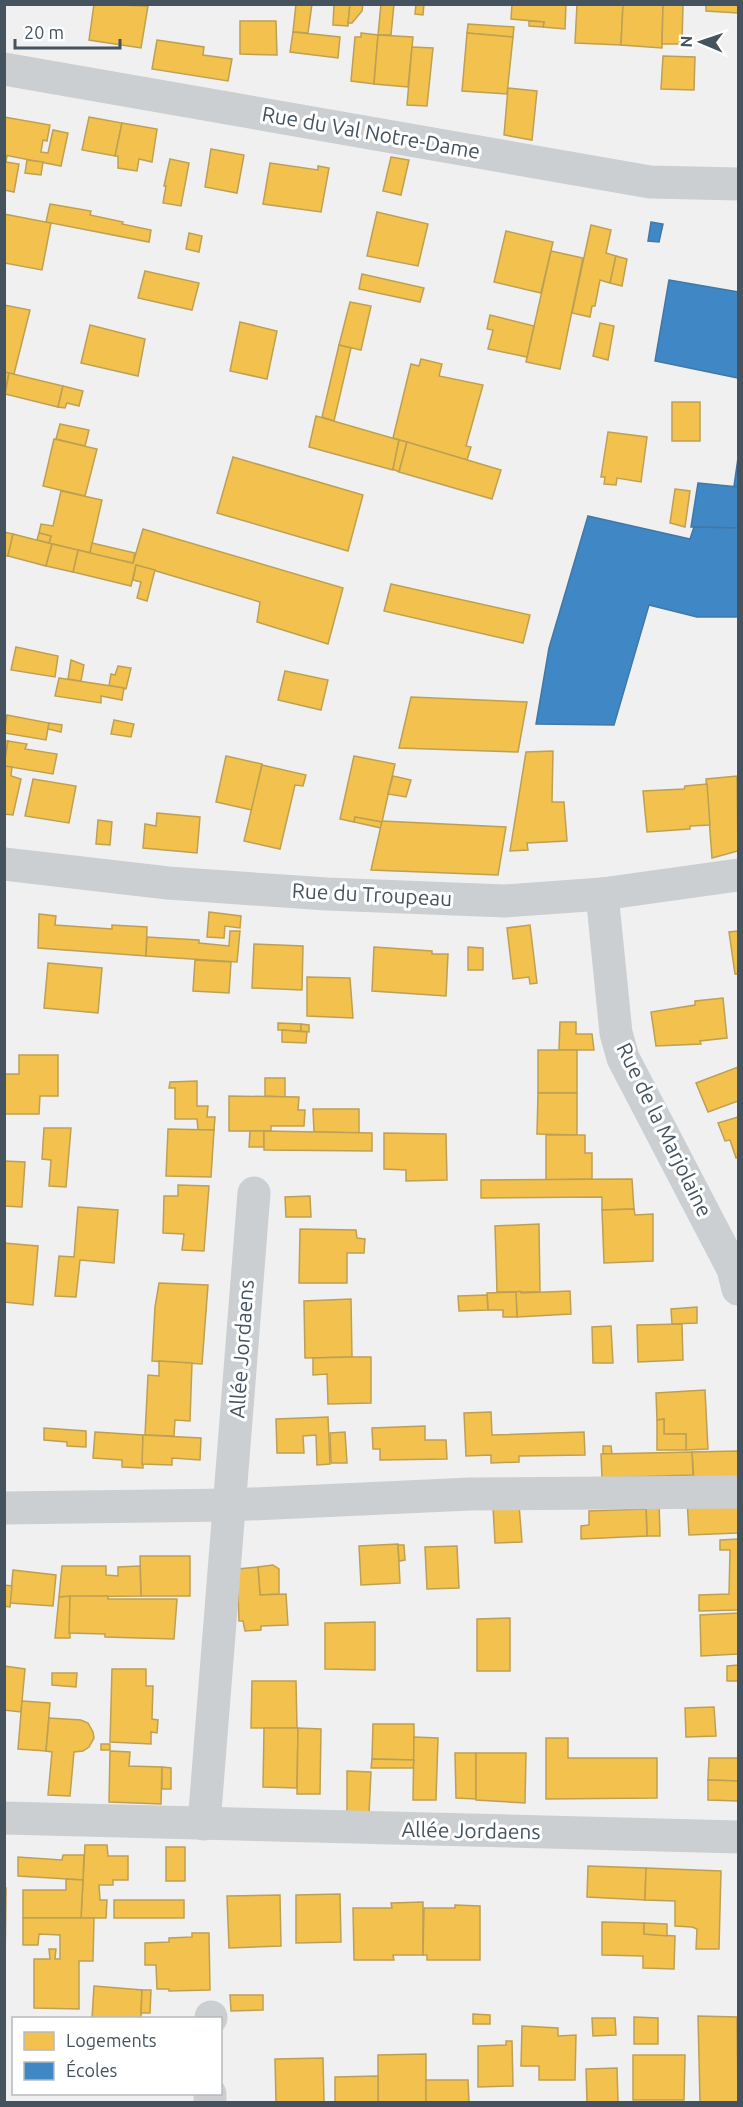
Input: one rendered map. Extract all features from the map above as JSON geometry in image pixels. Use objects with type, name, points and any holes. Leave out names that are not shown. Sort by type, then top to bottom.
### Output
[{"type":"street","name":"Rue du Val Notre-Dame","points":[[4,69],[650,182],[738,184]]},
{"type":"street","name":"Rue du Troupeau","points":[[4,864],[168,883],[327,894],[505,901],[602,894],[738,875]]},
{"type":"street","name":"Rue de la Marjolaine","points":[[602,894],[616,1033],[623,1058],[733,1269],[738,1288]]},
{"type":"street","name":"Allée Jordaens","points":[[204,1824],[254,1193]]},
{"type":"street","points":[[4,1508],[230,1505],[470,1494],[738,1492]]},
{"type":"street","name":"Allée Jordaens","points":[[4,1818],[738,1837]]},
{"type":"building: Logements","points":[[94,4],[148,6],[141,48],[89,40]]},
{"type":"building: Logements","points":[[296,4],[312,4],[308,33],[293,32]]},
{"type":"building: Logements","points":[[334,4],[350,4],[348,26],[333,25]]},
{"type":"building: Logements","points":[[350,4],[363,4],[362,11],[352,23],[348,23]]},
{"type":"building: Logements","points":[[381,4],[394,4],[391,35],[378,35]]},
{"type":"building: Logements","points":[[416,4],[424,4],[423,15],[415,14]]},
{"type":"building: Logements","points":[[512,4],[566,4],[565,29],[543,27],[544,22],[511,19]]},
{"type":"building: Logements","points":[[577,4],[623,4],[621,45],[575,43]]},
{"type":"building: Logements","points":[[623,4],[663,4],[662,48],[621,45]]},
{"type":"building: Logements","points":[[663,4],[683,4],[682,44],[662,44]]},
{"type":"building: Logements","points":[[706,4],[738,4],[738,13],[706,11]]},
{"type":"building: Logements","points":[[240,21],[276,21],[277,55],[240,54]]},
{"type":"building: Logements","points":[[529,21],[544,22],[543,27],[529,26]]},
{"type":"building: Logements","points":[[468,24],[514,27],[513,37],[467,33]]},
{"type":"building: Logements","points":[[293,32],[340,37],[338,58],[290,52]]},
{"type":"building: Logements","points":[[361,33],[378,35],[374,84],[351,81],[355,37],[361,37]]},
{"type":"building: Logements","points":[[467,33],[513,37],[507,94],[462,91]]},
{"type":"building: Logements","points":[[378,35],[413,37],[408,87],[374,84]]},
{"type":"building: Logements","points":[[157,40],[204,47],[203,55],[232,59],[228,81],[152,69]]},
{"type":"building: Logements","points":[[412,47],[433,48],[427,106],[407,105]]},
{"type":"building: Logements","points":[[663,56],[695,57],[694,90],[661,89]]},
{"type":"building: Logements","points":[[508,88],[537,91],[532,140],[504,135]]},
{"type":"building: Logements","points":[[4,117],[50,125],[47,141],[43,140],[41,152],[48,153],[53,130],[68,133],[61,166],[4,155]]},
{"type":"building: Logements","points":[[89,117],[122,123],[115,156],[82,150]]},
{"type":"building: Logements","points":[[122,123],[157,129],[152,162],[139,159],[137,171],[118,168],[118,156],[115,156]]},
{"type":"building: Logements","points":[[211,149],[244,155],[237,193],[205,187]]},
{"type":"building: Logements","points":[[4,155],[7,156],[6,162],[19,164],[14,192],[4,190]]},
{"type":"building: Logements","points":[[391,157],[409,160],[401,195],[383,191]]},
{"type":"building: Logements","points":[[170,159],[189,163],[181,206],[163,203]]},
{"type":"building: Logements","points":[[27,160],[43,162],[41,175],[25,173]]},
{"type":"building: Logements","points":[[270,163],[318,170],[318,166],[329,168],[321,212],[263,204]]},
{"type":"building: Logements","points":[[50,204],[91,211],[90,215],[151,230],[149,242],[46,222]]},
{"type":"building: Logements","points":[[377,212],[428,224],[418,266],[367,256]]},
{"type":"building: Logements","points":[[4,214],[51,223],[42,270],[4,263]]},
{"type":"building: Logements","points":[[591,225],[611,230],[606,253],[616,256],[610,283],[600,280],[595,306],[592,306],[590,317],[572,313]]},
{"type":"building: Logements","points":[[506,231],[553,242],[541,293],[494,282]]},
{"type":"building: Logements","points":[[189,233],[202,236],[199,252],[186,249]]},
{"type":"building: Logements","points":[[551,251],[583,258],[560,369],[526,362]]},
{"type":"building: Logements","points":[[616,256],[627,259],[622,286],[610,283]]},
{"type":"building: Logements","points":[[145,271],[199,283],[192,310],[138,298]]},
{"type":"building: Logements","points":[[362,274],[424,288],[420,302],[359,289]]},
{"type":"building: Logements","points":[[350,302],[371,306],[361,350],[339,345]]},
{"type":"building: Logements","points":[[4,305],[30,310],[14,374],[4,372]]},
{"type":"building: Logements","points":[[490,315],[534,326],[527,357],[488,349],[493,330],[487,329]]},
{"type":"building: Logements","points":[[240,322],[277,331],[267,379],[230,371]]},
{"type":"building: Logements","points":[[600,323],[614,326],[608,360],[593,356]]},
{"type":"building: Logements","points":[[90,325],[145,339],[138,376],[81,363]]},
{"type":"building: Logements","points":[[339,345],[351,348],[334,421],[322,417]]},
{"type":"building: Logements","points":[[421,359],[442,364],[439,376],[483,385],[466,446],[471,447],[467,460],[393,438],[411,364],[419,366]]},
{"type":"building: Logements","points":[[4,372],[9,373],[6,388],[4,388]]},
{"type":"building: Logements","points":[[9,373],[63,386],[58,407],[5,394]]},
{"type":"building: Logements","points":[[63,386],[83,391],[79,406],[67,403],[65,408],[58,407]]},
{"type":"building: Logements","points":[[672,402],[700,402],[700,441],[672,441]]},
{"type":"building: Logements","points":[[316,416],[399,440],[393,470],[309,447]]},
{"type":"building: Logements","points":[[60,424],[89,430],[85,446],[56,439]]},
{"type":"building: Logements","points":[[608,432],[647,437],[641,482],[617,478],[616,485],[604,484],[605,477],[601,477]]},
{"type":"building: Logements","points":[[54,439],[97,449],[85,496],[43,486]]},
{"type":"building: Logements","points":[[399,440],[407,442],[399,472],[393,469]]},
{"type":"building: Logements","points":[[407,442],[501,470],[492,499],[399,472]]},
{"type":"building: Logements","points":[[233,457],[363,495],[348,551],[217,513]]},
{"type":"building: Logements","points":[[675,489],[690,491],[685,527],[670,523]]},
{"type":"building: Logements","points":[[61,491],[102,500],[90,553],[49,543],[51,536],[39,533],[41,524],[53,526]]},
{"type":"building: Logements","points":[[143,529],[343,588],[328,644],[257,622],[260,602],[136,565],[131,586],[73,572],[78,550],[133,563]]},
{"type":"building: Logements","points":[[4,532],[13,534],[8,556],[4,556]]},
{"type":"building: Logements","points":[[39,533],[51,536],[49,543],[37,540]]},
{"type":"building: Logements","points":[[13,534],[52,544],[46,566],[8,556]]},
{"type":"building: Logements","points":[[92,543],[135,553],[133,563],[90,553]]},
{"type":"building: Logements","points":[[52,544],[78,550],[73,572],[46,566]]},
{"type":"building: Logements","points":[[136,565],[155,570],[147,601],[137,598],[141,582],[133,580]]},
{"type":"building: Logements","points":[[391,584],[530,615],[523,643],[384,611]]},
{"type":"building: Logements","points":[[16,647],[58,656],[55,677],[11,670]]},
{"type":"building: Logements","points":[[71,660],[84,665],[81,681],[68,679]]},
{"type":"building: Logements","points":[[118,666],[131,668],[126,689],[109,686],[111,674],[115,675]]},
{"type":"building: Logements","points":[[285,671],[328,680],[321,710],[278,700]]},
{"type":"building: Logements","points":[[59,678],[124,688],[122,700],[101,696],[101,703],[55,696]]},
{"type":"building: Logements","points":[[411,697],[527,702],[518,752],[399,748]]},
{"type":"building: Logements","points":[[7,715],[49,723],[46,740],[4,733]]},
{"type":"building: Logements","points":[[114,720],[134,724],[131,737],[111,734]]},
{"type":"building: Logements","points":[[49,723],[62,725],[61,732],[48,729]]},
{"type":"building: Logements","points":[[4,741],[8,741],[4,765]]},
{"type":"building: Logements","points":[[8,741],[27,744],[25,749],[57,754],[53,774],[4,766]]},
{"type":"building: Logements","points":[[553,751],[552,802],[564,802],[567,841],[527,843],[528,850],[510,851],[526,752]]},
{"type":"building: Logements","points":[[226,756],[262,764],[252,810],[216,802]]},
{"type":"building: Logements","points":[[354,756],[395,764],[382,822],[355,817],[354,822],[340,819]]},
{"type":"building: Logements","points":[[262,765],[306,775],[303,786],[295,785],[280,849],[244,841]]},
{"type":"building: Logements","points":[[4,766],[12,767],[11,776],[21,779],[13,815],[4,814]]},
{"type":"building: Logements","points":[[393,776],[411,780],[406,797],[388,794]]},
{"type":"building: Logements","points":[[737,776],[738,851],[712,858],[706,779]]},
{"type":"building: Logements","points":[[33,779],[76,786],[69,823],[25,816]]},
{"type":"building: Logements","points":[[707,784],[710,825],[647,832],[643,791],[684,789],[685,786]]},
{"type":"building: Logements","points":[[157,813],[200,817],[197,853],[143,848],[145,824],[156,826]]},
{"type":"building: Logements","points":[[355,817],[382,822],[381,828],[354,822]]},
{"type":"building: Logements","points":[[98,820],[112,822],[110,845],[96,844]]},
{"type":"building: Logements","points":[[382,821],[506,827],[498,875],[371,870]]},
{"type":"building: Logements","points":[[209,912],[241,916],[240,928],[225,926],[224,938],[207,937]]},
{"type":"building: Logements","points":[[39,914],[56,916],[55,925],[112,929],[112,925],[147,927],[146,956],[38,948]]},
{"type":"building: Logements","points":[[530,925],[537,983],[530,984],[529,977],[513,979],[507,928]]},
{"type":"building: Logements","points":[[230,931],[240,931],[237,962],[146,956],[147,937],[199,940],[199,943],[229,946]]},
{"type":"building: Logements","points":[[738,931],[738,974],[735,974],[729,932]]},
{"type":"building: Logements","points":[[254,944],[303,946],[302,990],[252,988]]},
{"type":"building: Logements","points":[[374,947],[448,954],[446,996],[372,991]]},
{"type":"building: Logements","points":[[468,947],[483,948],[483,970],[468,970]]},
{"type":"building: Logements","points":[[195,960],[231,962],[229,993],[193,991]]},
{"type":"building: Logements","points":[[48,963],[102,968],[98,1013],[44,1008]]},
{"type":"building: Logements","points":[[307,977],[350,978],[353,1018],[307,1016]]},
{"type":"building: Logements","points":[[723,998],[727,1038],[700,1041],[701,1044],[656,1046],[651,1012],[695,1005],[695,1001]]},
{"type":"building: Logements","points":[[560,1022],[576,1022],[576,1034],[592,1034],[594,1050],[559,1050]]},
{"type":"building: Logements","points":[[278,1023],[301,1024],[301,1031],[278,1030]]},
{"type":"building: Logements","points":[[301,1024],[309,1025],[309,1032],[301,1031]]},
{"type":"building: Logements","points":[[282,1030],[307,1032],[306,1043],[282,1042]]},
{"type":"building: Logements","points":[[538,1050],[577,1050],[577,1093],[538,1093]]},
{"type":"building: Logements","points":[[19,1055],[58,1055],[58,1096],[40,1096],[39,1114],[4,1114],[4,1074],[19,1074]]},
{"type":"building: Logements","points":[[738,1067],[738,1101],[708,1112],[696,1083]]},
{"type":"building: Logements","points":[[265,1078],[285,1078],[285,1097],[265,1096]]},
{"type":"building: Logements","points":[[197,1081],[197,1106],[208,1106],[207,1117],[215,1117],[214,1130],[198,1130],[197,1119],[175,1119],[175,1088],[169,1088],[170,1082]]},
{"type":"building: Logements","points":[[538,1093],[577,1093],[577,1135],[537,1134]]},
{"type":"building: Logements","points":[[229,1096],[299,1097],[298,1110],[305,1110],[304,1126],[271,1126],[271,1131],[229,1131]]},
{"type":"building: Logements","points":[[313,1109],[359,1109],[359,1133],[314,1132]]},
{"type":"building: Logements","points":[[738,1117],[738,1157],[736,1158],[730,1140],[725,1141],[718,1123]]},
{"type":"building: Logements","points":[[44,1128],[71,1128],[66,1187],[49,1186],[51,1160],[42,1159]]},
{"type":"building: Logements","points":[[168,1129],[214,1130],[211,1177],[166,1176]]},
{"type":"building: Logements","points":[[250,1131],[264,1131],[264,1147],[249,1147]]},
{"type":"building: Logements","points":[[264,1131],[372,1133],[372,1151],[264,1150]]},
{"type":"building: Logements","points":[[384,1133],[446,1134],[447,1180],[406,1181],[406,1170],[384,1169]]},
{"type":"building: Logements","points":[[546,1135],[585,1135],[585,1153],[592,1153],[592,1179],[546,1180]]},
{"type":"building: Logements","points":[[4,1161],[25,1162],[22,1207],[4,1206]]},
{"type":"building: Logements","points":[[632,1179],[634,1209],[602,1210],[602,1197],[481,1198],[481,1180]]},
{"type":"building: Logements","points":[[178,1185],[209,1186],[204,1251],[182,1250],[184,1234],[163,1233],[164,1196],[178,1196]]},
{"type":"building: Logements","points":[[310,1196],[311,1217],[286,1217],[285,1197]]},
{"type":"building: Logements","points":[[78,1207],[118,1210],[114,1263],[80,1260],[76,1297],[55,1296],[59,1256],[74,1257]]},
{"type":"building: Logements","points":[[634,1209],[635,1215],[653,1214],[653,1261],[604,1263],[602,1210]]},
{"type":"building: Logements","points":[[539,1224],[540,1292],[497,1292],[495,1226]]},
{"type":"building: Logements","points":[[300,1229],[356,1230],[357,1238],[365,1239],[364,1253],[347,1253],[347,1283],[299,1283]]},
{"type":"building: Logements","points":[[4,1243],[38,1246],[33,1305],[4,1302]]},
{"type":"building: Logements","points":[[159,1283],[208,1285],[202,1364],[152,1361],[155,1307]]},
{"type":"building: Logements","points":[[570,1291],[571,1314],[517,1317],[516,1292],[521,1293]]},
{"type":"building: Logements","points":[[516,1292],[517,1317],[503,1317],[503,1310],[488,1310],[487,1293]]},
{"type":"building: Logements","points":[[487,1295],[488,1310],[459,1311],[458,1296]]},
{"type":"building: Logements","points":[[351,1299],[352,1357],[305,1358],[304,1301]]},
{"type":"building: Logements","points":[[697,1307],[697,1323],[672,1324],[671,1309]]},
{"type":"building: Logements","points":[[682,1324],[683,1360],[638,1362],[637,1325]]},
{"type":"building: Logements","points":[[611,1326],[613,1363],[593,1363],[592,1327]]},
{"type":"building: Logements","points":[[371,1357],[371,1403],[328,1404],[327,1374],[313,1375],[313,1358]]},
{"type":"building: Logements","points":[[159,1361],[192,1363],[190,1421],[175,1420],[174,1436],[145,1435],[148,1375],[159,1376]]},
{"type":"building: Logements","points":[[705,1390],[708,1449],[686,1450],[686,1434],[664,1434],[664,1419],[657,1420],[656,1393]]},
{"type":"building: Logements","points":[[491,1412],[492,1435],[584,1432],[585,1455],[519,1456],[519,1462],[491,1463],[491,1455],[466,1456],[464,1413]]},
{"type":"building: Logements","points":[[328,1417],[330,1464],[317,1465],[316,1435],[303,1436],[304,1453],[277,1453],[276,1419]]},
{"type":"building: Logements","points":[[664,1419],[664,1434],[686,1434],[686,1450],[657,1450],[657,1420]]},
{"type":"building: Logements","points":[[425,1426],[425,1440],[446,1440],[447,1459],[380,1460],[380,1449],[373,1449],[372,1428]]},
{"type":"building: Logements","points":[[44,1428],[86,1431],[86,1447],[67,1446],[67,1442],[44,1440]]},
{"type":"building: Logements","points":[[95,1432],[143,1435],[143,1468],[122,1467],[122,1460],[93,1458]]},
{"type":"building: Logements","points":[[345,1432],[347,1463],[331,1463],[330,1433]]},
{"type":"building: Logements","points":[[143,1435],[201,1438],[200,1460],[172,1458],[172,1465],[142,1464]]},
{"type":"building: Logements","points":[[603,1446],[611,1446],[612,1454],[603,1454]]},
{"type":"building: Logements","points":[[738,1451],[738,1480],[694,1482],[692,1452]]},
{"type":"building: Logements","points":[[692,1452],[693,1475],[602,1478],[601,1454]]},
{"type":"building: Logements","points":[[738,1498],[738,1533],[689,1535],[687,1499]]},
{"type":"building: Logements","points":[[659,1500],[660,1536],[647,1536],[646,1501]]},
{"type":"building: Logements","points":[[519,1505],[522,1542],[495,1543],[493,1507]]},
{"type":"building: Logements","points":[[646,1509],[647,1536],[581,1539],[581,1526],[589,1525],[589,1511]]},
{"type":"building: Logements","points":[[738,1539],[738,1610],[699,1611],[699,1595],[729,1594],[730,1550],[720,1550],[720,1540]]},
{"type":"building: Logements","points":[[398,1544],[400,1583],[361,1585],[359,1546]]},
{"type":"building: Logements","points":[[398,1545],[404,1545],[405,1560],[399,1561]]},
{"type":"building: Logements","points":[[457,1546],[459,1588],[427,1589],[425,1547]]},
{"type":"building: Logements","points":[[140,1556],[190,1556],[190,1596],[141,1596]]},
{"type":"building: Logements","points":[[273,1565],[279,1569],[279,1594],[260,1595],[258,1567]]},
{"type":"building: Logements","points":[[62,1566],[106,1566],[106,1575],[118,1576],[118,1567],[140,1566],[141,1596],[59,1597]]},
{"type":"building: Logements","points":[[258,1567],[260,1595],[286,1594],[288,1625],[261,1626],[261,1630],[245,1631],[243,1621],[239,1621],[237,1569]]},
{"type":"building: Logements","points":[[13,1570],[56,1575],[53,1606],[10,1603]]},
{"type":"building: Logements","points":[[4,1585],[12,1586],[10,1607],[4,1606]]},
{"type":"building: Logements","points":[[70,1596],[70,1638],[55,1638],[59,1597]]},
{"type":"building: Logements","points":[[70,1596],[108,1596],[108,1599],[177,1599],[174,1639],[105,1637],[105,1634],[69,1633]]},
{"type":"building: Logements","points":[[738,1613],[738,1654],[701,1656],[700,1615]]},
{"type":"building: Logements","points":[[510,1618],[510,1671],[477,1671],[477,1619]]},
{"type":"building: Logements","points":[[375,1622],[375,1670],[325,1669],[325,1623]]},
{"type":"building: Logements","points":[[738,1665],[738,1681],[727,1681],[727,1666]]},
{"type":"building: Logements","points":[[4,1666],[25,1669],[21,1712],[4,1710]]},
{"type":"building: Logements","points":[[112,1669],[146,1669],[146,1686],[153,1686],[152,1719],[158,1720],[157,1733],[151,1732],[151,1744],[110,1742]]},
{"type":"building: Logements","points":[[52,1673],[77,1673],[76,1687],[52,1685]]},
{"type":"building: Logements","points":[[252,1681],[296,1681],[297,1728],[251,1728]]},
{"type":"building: Logements","points":[[22,1701],[50,1703],[46,1751],[18,1749]]},
{"type":"building: Logements","points":[[714,1707],[716,1736],[686,1737],[685,1708]]},
{"type":"building: Logements","points":[[49,1718],[81,1720],[88,1723],[93,1732],[94,1738],[89,1747],[83,1751],[74,1752],[70,1796],[48,1795],[52,1752],[46,1751]]},
{"type":"building: Logements","points":[[373,1724],[414,1724],[414,1760],[372,1759]]},
{"type":"building: Logements","points":[[264,1728],[298,1728],[297,1788],[263,1787]]},
{"type":"building: Logements","points":[[298,1728],[321,1729],[320,1794],[297,1794]]},
{"type":"building: Logements","points":[[414,1737],[438,1738],[436,1800],[413,1800]]},
{"type":"building: Logements","points":[[546,1738],[568,1738],[568,1758],[657,1758],[657,1798],[546,1799]]},
{"type":"building: Logements","points":[[101,1744],[110,1744],[110,1750],[101,1750]]},
{"type":"building: Logements","points":[[110,1751],[130,1752],[129,1766],[162,1767],[161,1804],[109,1802]]},
{"type":"building: Logements","points":[[455,1753],[476,1753],[476,1799],[456,1798]]},
{"type":"building: Logements","points":[[476,1753],[526,1753],[525,1803],[476,1800]]},
{"type":"building: Logements","points":[[709,1758],[738,1758],[738,1781],[708,1780]]},
{"type":"building: Logements","points":[[372,1759],[414,1760],[413,1768],[371,1768]]},
{"type":"building: Logements","points":[[162,1767],[171,1768],[171,1789],[162,1789]]},
{"type":"building: Logements","points":[[347,1771],[371,1772],[369,1814],[347,1815]]},
{"type":"building: Logements","points":[[708,1780],[738,1781],[738,1801],[708,1800]]},
{"type":"building: Logements","points":[[85,1845],[107,1845],[108,1856],[128,1856],[128,1880],[113,1880],[113,1885],[99,1885],[100,1900],[107,1900],[106,1918],[81,1918]]},
{"type":"building: Logements","points":[[166,1847],[185,1847],[185,1881],[166,1881]]},
{"type":"building: Logements","points":[[63,1855],[84,1855],[83,1880],[18,1876],[18,1857],[62,1860]]},
{"type":"building: Logements","points":[[588,1866],[646,1868],[645,1900],[587,1897]]},
{"type":"building: Logements","points":[[646,1868],[721,1871],[719,1949],[696,1949],[697,1929],[675,1926],[675,1901],[645,1900]]},
{"type":"building: Logements","points":[[66,1879],[83,1880],[81,1918],[23,1918],[23,1890],[66,1890]]},
{"type":"building: Logements","points":[[4,1888],[6,1888],[4,2052]]},
{"type":"building: Logements","points":[[340,1894],[341,1942],[296,1943],[296,1895]]},
{"type":"building: Logements","points":[[280,1895],[281,1946],[229,1948],[227,1896]]},
{"type":"building: Logements","points":[[114,1900],[184,1900],[184,1918],[114,1918]]},
{"type":"building: Logements","points":[[423,1902],[423,1955],[393,1955],[394,1960],[354,1960],[353,1908],[392,1908],[391,1903]]},
{"type":"building: Logements","points":[[455,1905],[480,1906],[480,1960],[427,1960],[427,1955],[423,1955],[424,1908],[455,1908]]},
{"type":"building: Logements","points":[[23,1918],[94,1918],[93,1961],[79,1961],[79,2009],[34,2008],[34,1959],[50,1959],[49,1949],[56,1949],[55,1959],[60,1959],[60,1935],[39,1934],[38,1945],[23,1945]]},
{"type":"building: Logements","points":[[602,1922],[644,1923],[644,1934],[675,1936],[674,1969],[643,1968],[643,1956],[602,1955]]},
{"type":"building: Logements","points":[[644,1923],[667,1924],[667,1936],[644,1934]]},
{"type":"building: Logements","points":[[192,1933],[209,1933],[210,1990],[157,1989],[156,1965],[145,1965],[145,1943],[169,1942],[169,1938],[192,1937]]},
{"type":"building: Logements","points":[[94,1986],[142,1990],[141,2017],[92,2017]]},
{"type":"building: Logements","points":[[142,1990],[151,1990],[150,2013],[141,2013]]},
{"type":"building: Logements","points":[[230,1995],[263,1995],[263,2010],[231,2011]]},
{"type":"building: Logements","points":[[473,2014],[490,2015],[490,2024],[473,2024]]},
{"type":"building: Logements","points":[[698,2016],[737,2017],[738,2102],[700,2102]]},
{"type":"building: Logements","points":[[634,2017],[658,2018],[658,2044],[634,2044]]},
{"type":"building: Logements","points":[[592,2018],[615,2018],[616,2035],[593,2036]]},
{"type":"building: Logements","points":[[522,2026],[558,2028],[558,2036],[576,2035],[575,2080],[539,2080],[539,2066],[521,2066]]},
{"type":"building: Logements","points":[[506,2041],[512,2041],[513,2086],[478,2087],[478,2046],[506,2045]]},
{"type":"building: Logements","points":[[426,2054],[426,2102],[378,2102],[378,2055]]},
{"type":"building: Logements","points":[[633,2055],[685,2055],[684,2100],[633,2100]]},
{"type":"building: Logements","points":[[323,2058],[324,2102],[276,2102],[275,2059]]},
{"type":"building: Logements","points":[[617,2068],[618,2102],[587,2102],[586,2069]]},
{"type":"building: Logements","points":[[378,2076],[378,2102],[335,2102],[335,2077]]},
{"type":"building: Logements","points":[[426,2080],[468,2080],[469,2102],[426,2102]]},
{"type":"building: Écoles","points":[[651,222],[663,224],[659,242],[648,241]]},
{"type":"building: Écoles","points":[[669,280],[738,292],[738,378],[655,361]]},
{"type":"building: Écoles","points":[[738,458],[738,487],[734,486]]},
{"type":"building: Écoles","points":[[698,483],[738,487],[738,528],[691,527]]},
{"type":"building: Écoles","points":[[588,516],[690,539],[694,527],[738,528],[738,617],[697,617],[649,605],[614,725],[536,724],[549,648]]}]
